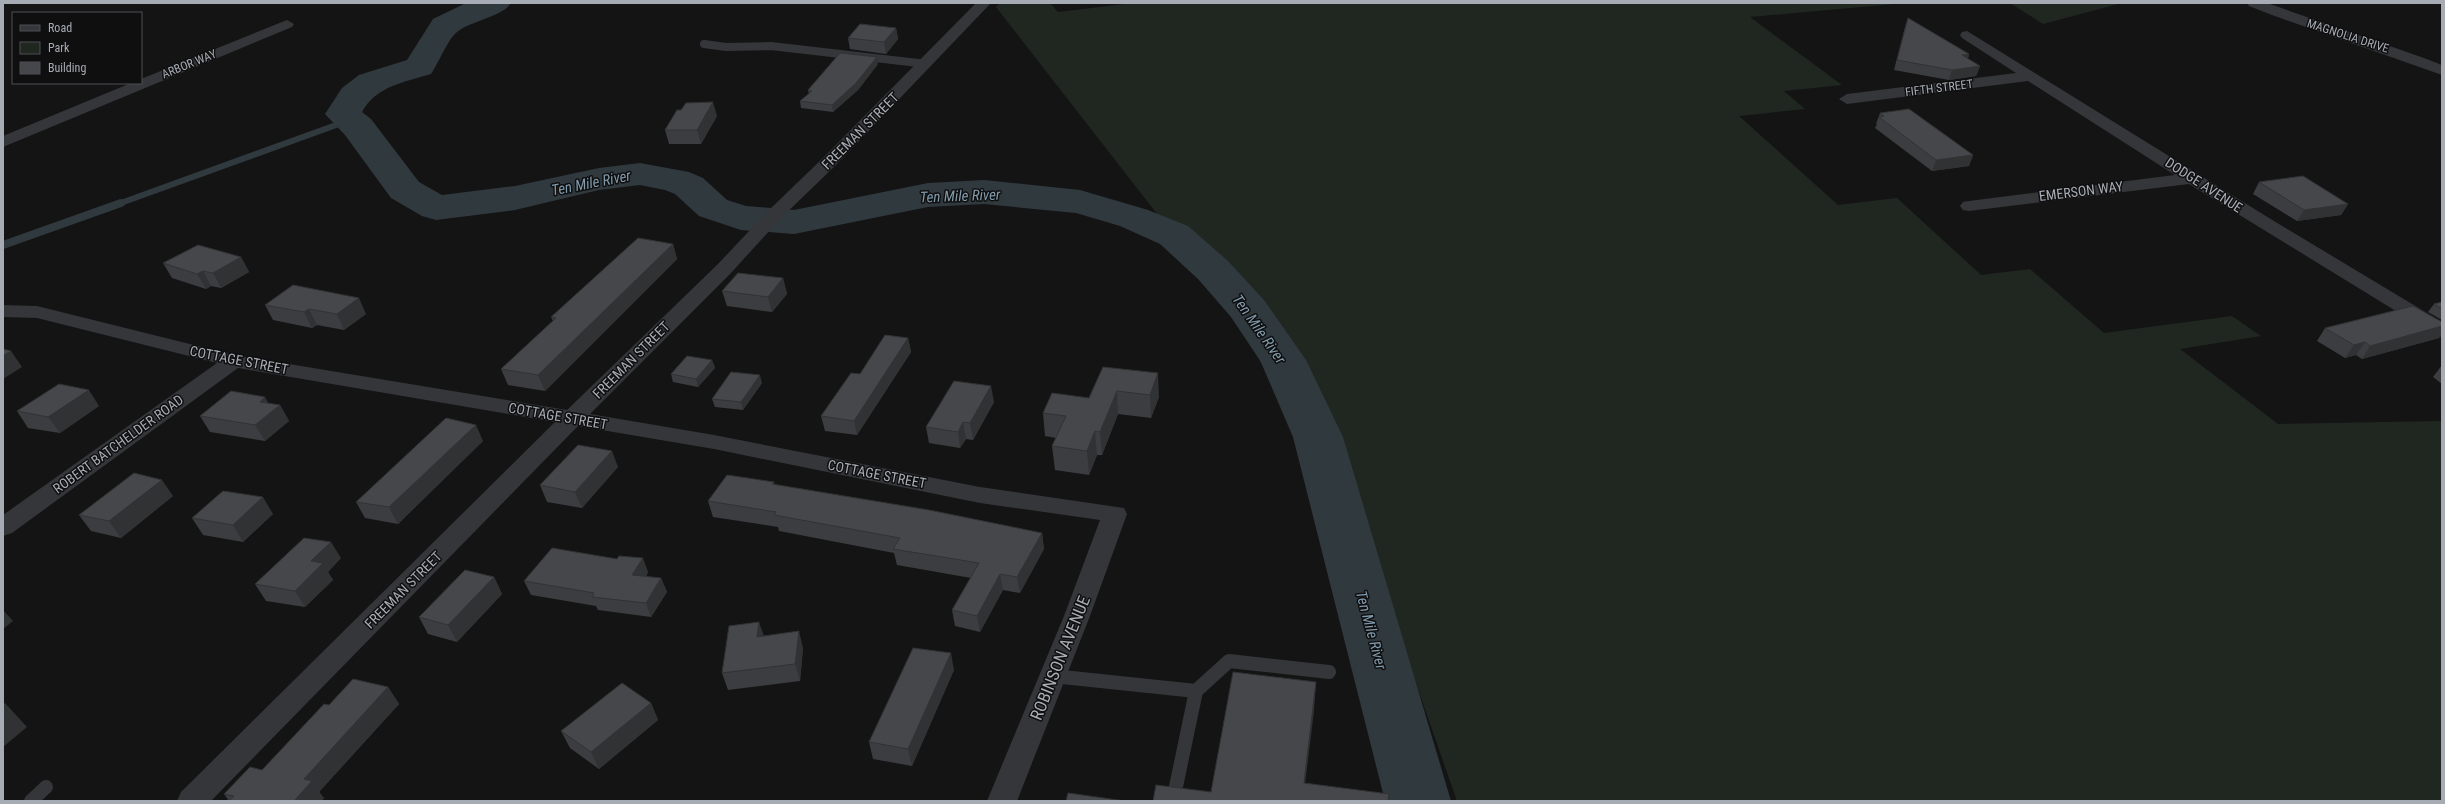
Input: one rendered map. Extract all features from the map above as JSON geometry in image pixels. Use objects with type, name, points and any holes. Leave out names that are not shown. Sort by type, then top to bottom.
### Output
[{"type":"street","name":"FREEMAN STREET","points":[[192,801],[926,64],[984,3]]},
{"type":"street","name":"MAGNOLIA DRIVE","points":[[2254,3],[2291,18],[2396,51],[2442,70]]},
{"type":"street","name":"ARBOR WAY","points":[[3,142],[287,24]]},
{"type":"street","name":"DODGE AVENUE","points":[[1967,36],[2031,76],[2079,109],[2193,178],[2282,235],[2442,331]]},
{"type":"street","name":"FIFTH STREET","points":[[1847,100],[2031,76]]},
{"type":"street","points":[[3,123],[27,132]]},
{"type":"street","name":"EMERSON WAY","points":[[1969,206],[2193,178]]},
{"type":"street","name":"COTTAGE STREET","points":[[3,311],[37,312],[234,361],[572,418],[842,466],[980,495],[1116,514]]},
{"type":"street","name":"ROBERT BATCHELDER ROAD","points":[[3,527],[234,361]]},
{"type":"street","name":"ROBINSON AVENUE","points":[[1002,801],[1053,676],[1116,514]]},
{"type":"lane","points":[[704,44],[726,47],[771,46],[926,64]]},
{"type":"lane","points":[[1173,801],[1196,691],[1229,661],[1329,672]]},
{"type":"lane","points":[[1053,676],[1196,691]]},
{"type":"lane","points":[[31,801],[46,787]]},
{"type":"green space","points":[[1000,3],[1050,3],[1058,12],[1133,3],[1906,3],[1750,17],[1842,85],[1784,91],[1805,109],[1739,116],[1838,205],[1897,198],[1981,275],[2030,269],[2104,333],[2232,316],[2261,336],[2180,349],[2278,424],[2442,421],[2442,801],[1457,801],[1359,520],[1321,455],[1200,269],[996,7]]},
{"type":"green space","points":[[2010,3],[2122,3],[2043,24]]},
{"type":"building","points":[[1908,18],[1969,54],[1962,55],[1980,66],[1952,70],[1897,60]]},
{"type":"building","points":[[860,24],[896,28],[884,42],[848,38]]},
{"type":"building","points":[[840,53],[877,57],[856,83],[832,105],[800,101],[812,91],[808,90]]},
{"type":"building","points":[[713,102],[697,130],[665,130],[677,110],[681,110],[686,103]]},
{"type":"building","points":[[1909,109],[1973,155],[1936,160],[1879,117],[1884,116],[1880,113]]},
{"type":"building","points":[[2303,176],[2348,204],[2304,210],[2259,182]]},
{"type":"building","points":[[638,238],[673,244],[538,375],[501,369],[556,318],[551,317]]},
{"type":"building","points":[[198,245],[241,257],[213,273],[203,271],[197,274],[163,263]]},
{"type":"building","points":[[738,273],[783,278],[768,297],[722,291]]},
{"type":"building","points":[[293,285],[359,298],[337,314],[309,309],[304,312],[265,305]]},
{"type":"building","points":[[2442,302],[2442,309],[2434,304]]},
{"type":"building","points":[[2413,306],[2442,322],[2442,326],[2370,346],[2365,342],[2354,345],[2325,328]]},
{"type":"building","points":[[885,335],[908,338],[854,421],[821,416],[851,373],[860,374]]},
{"type":"building","points":[[3,349],[11,351],[3,356]]},
{"type":"building","points":[[687,356],[712,360],[696,379],[671,374]]},
{"type":"building","points":[[1103,367],[1158,373],[1150,395],[1117,391],[1100,432],[1095,431],[1087,451],[1052,446],[1066,416],[1043,413],[1052,393],[1089,398]]},
{"type":"building","points":[[731,372],[760,375],[741,402],[712,399]]},
{"type":"building","points":[[954,381],[991,386],[970,423],[963,422],[958,432],[926,427]]},
{"type":"building","points":[[59,384],[89,390],[48,417],[17,411]]},
{"type":"building","points":[[231,391],[265,397],[260,402],[280,405],[255,425],[200,416]]},
{"type":"building","points":[[446,418],[476,425],[389,507],[356,502]]},
{"type":"building","points":[[578,445],[612,451],[575,492],[540,485]]},
{"type":"building","points":[[134,473],[162,480],[109,521],[79,515]]},
{"type":"building","points":[[727,475],[929,510],[1042,533],[1017,577],[1000,574],[977,616],[952,610],[979,563],[893,549],[900,538],[774,515],[776,512],[708,501]]},
{"type":"building","points":[[223,491],[263,497],[233,525],[192,518]]},
{"type":"building","points":[[304,538],[331,542],[311,561],[323,563],[295,591],[255,584]]},
{"type":"building","points":[[552,548],[617,559],[619,556],[643,558],[632,575],[661,578],[646,603],[592,597],[594,593],[524,581]]},
{"type":"building","points":[[465,570],[494,577],[448,625],[419,617]]},
{"type":"building","points":[[759,622],[757,637],[799,631],[795,664],[722,673],[729,626]]},
{"type":"building","points":[[913,648],[951,653],[908,749],[869,742]]},
{"type":"building","points":[[1233,672],[1316,682],[1304,783],[1389,794],[1388,801],[1153,801],[1156,785],[1211,792]]},
{"type":"building","points":[[353,679],[388,687],[304,779],[312,781],[294,801],[229,801],[234,796],[224,794],[250,767],[262,770],[324,704],[329,705]]},
{"type":"building","points":[[622,683],[651,703],[591,752],[561,731]]},
{"type":"building","points":[[1068,793],[1125,801],[1066,801]]},
{"type":"waterway","name":"Ten Mile River","points":[[496,3],[478,9],[444,26],[419,67],[371,82],[354,95],[343,114],[358,127],[405,190],[436,208],[515,198],[599,179],[640,174],[675,180],[689,186],[713,208],[741,218],[794,222],[928,195],[984,192],[1080,202],[1134,218],[1174,235],[1213,270],[1248,309],[1283,360],[1318,437],[1418,801]]},
{"type":"waterway","points":[[118,204],[350,120]]},
{"type":"waterway","points":[[3,245],[121,203]]}]
